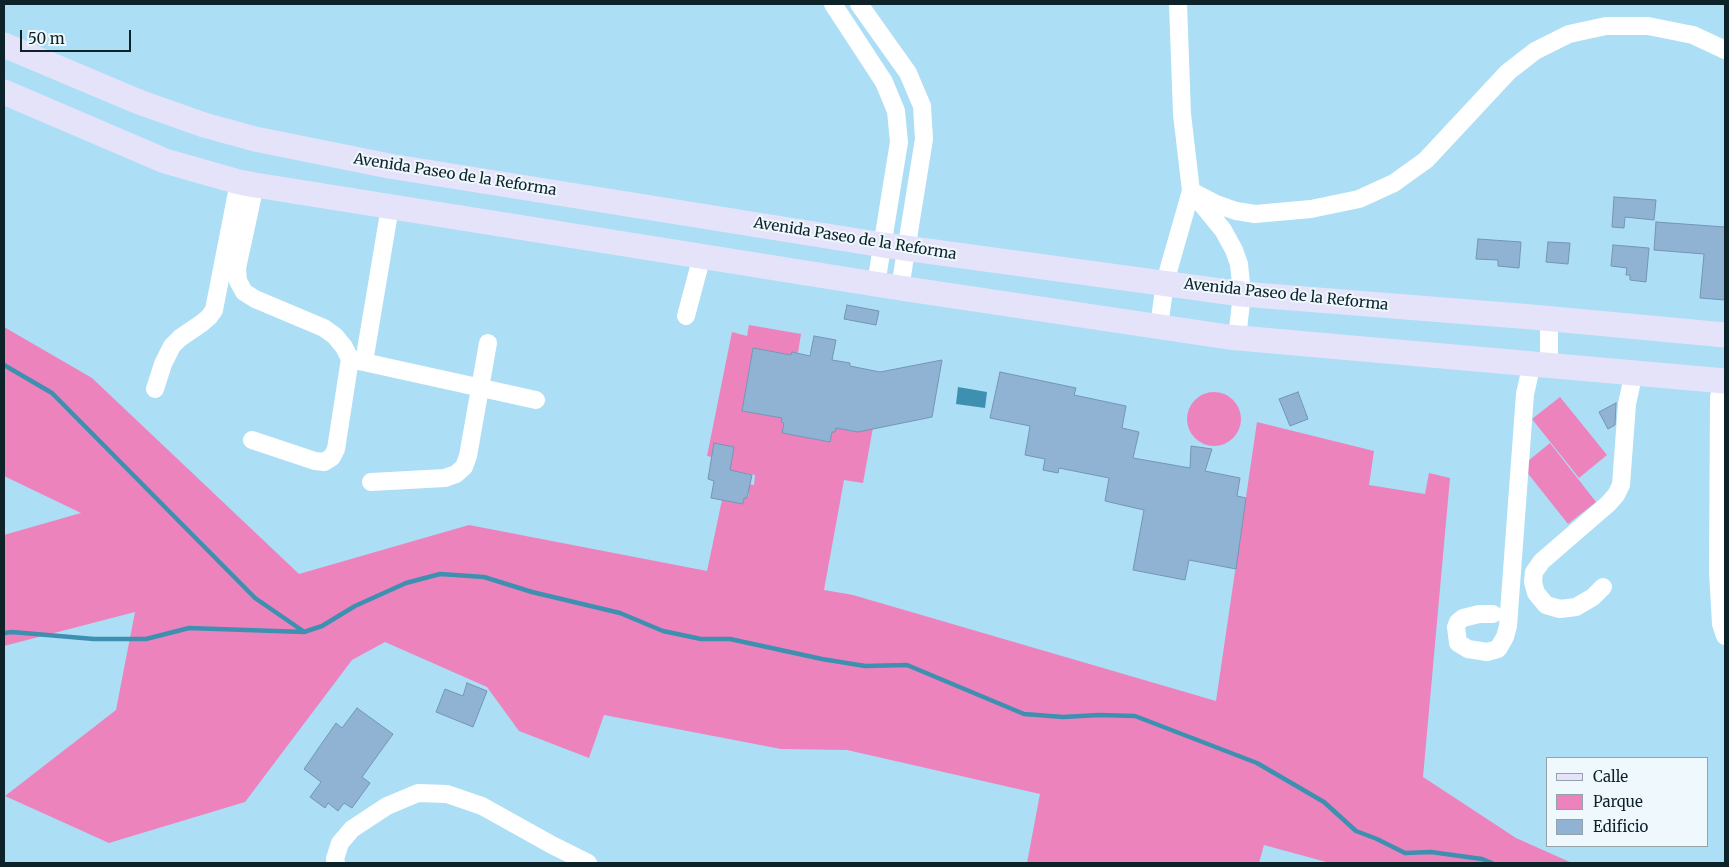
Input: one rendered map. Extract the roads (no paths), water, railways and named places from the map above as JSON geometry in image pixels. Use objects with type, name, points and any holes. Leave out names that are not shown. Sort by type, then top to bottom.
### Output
[{"type":"main road","name":"Avenida Paseo de la Reforma","points":[[4,45],[139,102],[204,125],[255,139],[389,166],[895,246],[1242,294],[1549,318],[1725,335]]},
{"type":"main road","points":[[4,92],[165,160],[247,184],[888,286],[1236,338],[1540,363],[1724,381]]},
{"type":"main road","points":[[583,236],[587,197]]},
{"type":"street","points":[[833,4],[884,82],[896,111],[899,142],[895,246],[888,286]]},
{"type":"street","points":[[859,4],[908,73],[922,106],[924,139],[895,246],[888,286]]},
{"type":"street","points":[[1159,327],[1165,282],[1191,191],[1182,114],[1178,4]]},
{"type":"street","points":[[1191,191],[1236,212],[1254,214],[1311,209],[1359,199],[1394,183],[1426,160],[1508,72],[1535,51],[1569,34],[1606,26],[1648,26],[1693,35],[1725,50]]},
{"type":"street","points":[[247,184],[237,268],[238,281],[244,292],[255,299],[324,328],[335,336],[357,361],[536,400]]},
{"type":"street","points":[[155,389],[162,364],[172,346],[209,317],[214,310],[247,184]]},
{"type":"street","points":[[1191,191],[1216,220],[1229,240],[1239,264],[1242,294],[1236,338]]},
{"type":"street","points":[[252,440],[316,461],[324,462],[332,457],[336,449],[357,361],[390,207]]},
{"type":"street","points":[[686,316],[702,256]]},
{"type":"street","points":[[1493,614],[1479,614],[1463,618],[1458,622],[1456,627],[1458,643],[1468,649],[1487,652],[1498,649],[1506,637],[1525,394],[1540,363],[1549,318]]},
{"type":"street","points":[[371,482],[445,478],[456,474],[464,467],[468,456],[488,343]]},
{"type":"street","points":[[1604,587],[1593,597],[1576,607],[1560,609],[1546,605],[1536,593],[1533,582],[1534,572],[1542,561],[1616,496],[1621,485],[1627,404],[1634,372]]},
{"type":"street","points":[[1724,381],[1719,398],[1721,624],[1725,636]]},
{"type":"street","points":[[336,863],[335,859],[340,843],[352,829],[387,806],[418,793],[447,794],[482,806],[588,863]]},
{"type":"water","points":[[958,387],[987,392],[985,408],[956,404]]},
{"type":"waterway","points":[[4,365],[52,393],[255,598],[303,631]]},
{"type":"waterway","points":[[4,633],[12,632],[94,639],[146,639],[189,628],[304,632],[322,626],[355,606],[406,583],[440,574],[484,577],[532,592],[620,613],[663,631],[701,639],[730,639],[822,659],[865,666],[907,665],[1024,714],[1063,717],[1135,716],[1257,763],[1324,802],[1356,831],[1405,853],[1431,852],[1482,859],[1492,863]]}]
